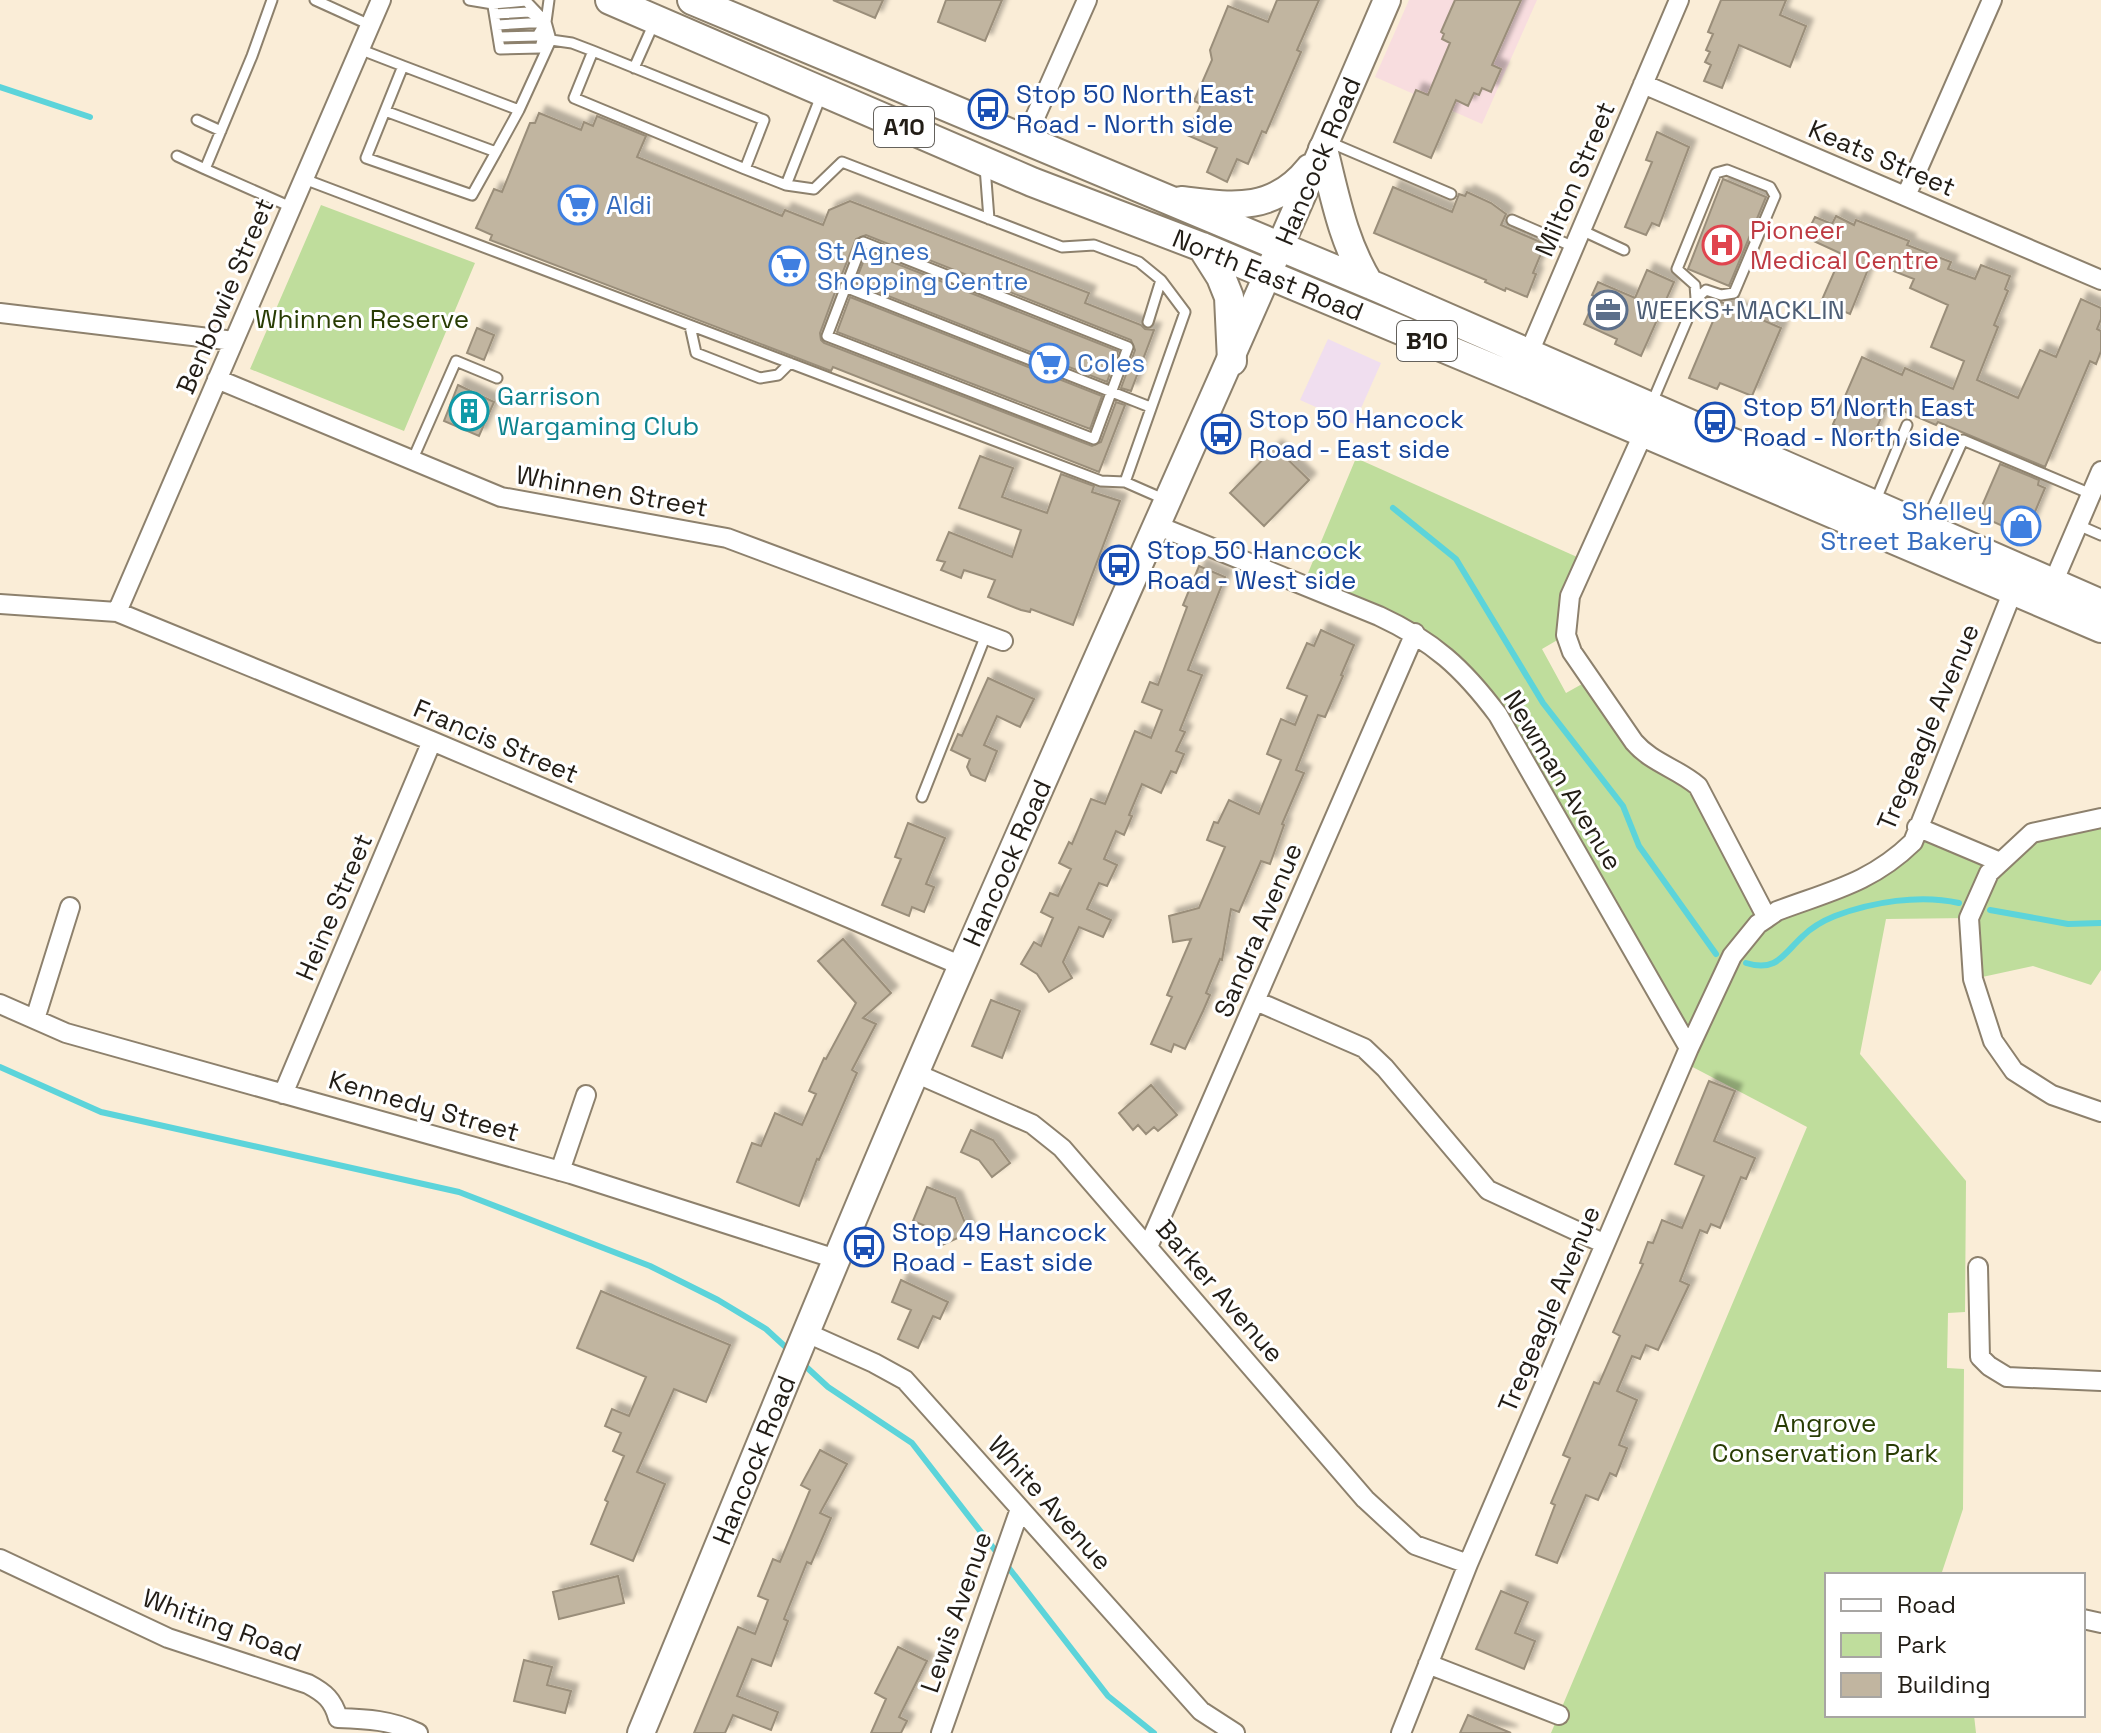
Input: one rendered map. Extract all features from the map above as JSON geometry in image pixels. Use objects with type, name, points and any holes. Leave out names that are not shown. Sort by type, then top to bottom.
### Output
[{"type":"main road","name":"North East Road","points":[[610,0],[1088,205],[1269,275],[1523,367],[1874,505],[1923,527],[2018,580]]},
{"type":"main road","name":"North East Road","points":[[692,0],[1369,284],[1523,367]]},
{"type":"main road","name":"Hancock Road","points":[[641,1733],[915,1073],[1167,500],[1232,361],[1387,0]]},
{"type":"main road","points":[[752,25],[819,76],[823,92]]},
{"type":"main road","points":[[1160,197],[1226,205],[1266,200],[1295,185],[1325,145]]},
{"type":"main road","points":[[1325,145],[1343,232],[1369,284]]},
{"type":"main road","points":[[1202,247],[1221,277],[1229,297],[1232,361]]},
{"type":"main road","name":"North East Road","points":[[1649,417],[2048,594],[2101,628]]},
{"type":"main road","name":"North East Road","points":[[2048,594],[2101,604]]},
{"type":"street","name":"Benbowie Street","points":[[117,612],[381,0]]},
{"type":"street","points":[[1025,140],[1087,0]]},
{"type":"street","name":"Milton Street","points":[[1523,367],[1679,0]]},
{"type":"street","points":[[1906,196],[1992,0]]},
{"type":"street","name":"Keats Street","points":[[1643,84],[2101,280]]},
{"type":"street","points":[[0,313],[234,341]]},
{"type":"street","name":"Whinnen Street","points":[[217,379],[501,497],[727,538],[995,638]]},
{"type":"street","points":[[1649,417],[1570,596],[1566,635],[1572,652],[1639,749],[1645,755],[1683,772],[1698,786],[1767,918]]},
{"type":"street","points":[[2048,594],[2101,471]]},
{"type":"street","name":"Newman Avenue","points":[[1156,525],[1415,633],[1473,681],[1498,715],[1689,1048]]},
{"type":"street","name":"Tregeagle Avenue","points":[[1401,1733],[1468,1564],[1689,1048],[1732,956],[1758,924],[1777,911],[1861,881],[1882,869],[1913,842],[2018,580]]},
{"type":"street","name":"Francis Street","points":[[0,604],[117,612],[432,741],[962,966]]},
{"type":"street","name":"Sandra Avenue","points":[[1148,1247],[1415,633]]},
{"type":"street","name":"Heine Street","points":[[283,1094],[432,741]]},
{"type":"street","points":[[2101,818],[2032,833],[1989,873],[1969,918],[1973,979],[1993,1041],[2014,1071],[2052,1095],[2101,1112]]},
{"type":"street","points":[[1917,827],[2000,862]]},
{"type":"street","points":[[35,1019],[70,907]]},
{"type":"street","points":[[1256,1001],[1364,1048],[1385,1068],[1488,1190],[1605,1244]]},
{"type":"street","name":"Kennedy Street","points":[[0,1004],[66,1033],[560,1171],[836,1259]]},
{"type":"street","name":"Barker Avenue","points":[[915,1073],[1032,1124],[1062,1148],[1365,1499],[1415,1545],[1468,1564]]},
{"type":"street","points":[[560,1171],[586,1095]]},
{"type":"street","points":[[1978,1267],[1980,1357],[1989,1366],[2007,1377],[2101,1381]]},
{"type":"street","name":"White Avenue","points":[[804,1339],[874,1363],[905,1380],[1201,1711],[1235,1733]]},
{"type":"street","name":"Lewis Avenue","points":[[941,1733],[1020,1509]]},
{"type":"street","name":"Whiting Road","points":[[0,1559],[168,1638],[308,1684],[325,1693],[334,1706],[338,1726],[378,1719],[401,1724],[418,1733]]},
{"type":"street","points":[[1428,1664],[1559,1715]]},
{"type":"lane","points":[[205,169],[272,0]]},
{"type":"lane","points":[[315,0],[370,25]]},
{"type":"lane","points":[[403,66],[366,158],[472,195],[519,110],[551,40],[546,22],[526,1],[493,6],[469,0]]},
{"type":"lane","points":[[493,6],[500,49],[540,48],[549,0]]},
{"type":"lane","points":[[634,68],[655,20]]},
{"type":"lane","points":[[497,25],[546,22]]},
{"type":"lane","points":[[499,37],[537,36],[546,22]]},
{"type":"lane","points":[[551,40],[572,43],[764,120],[745,169]]},
{"type":"lane","points":[[359,49],[519,110]]},
{"type":"lane","points":[[593,51],[574,98],[786,185],[814,189],[842,162],[1062,247],[1094,245],[1139,262],[1161,280],[1185,312],[1125,482]]},
{"type":"lane","points":[[786,185],[823,92]]},
{"type":"lane","points":[[385,111],[496,152]]},
{"type":"lane","points":[[197,120],[221,131]]},
{"type":"lane","points":[[1325,145],[1451,194]]},
{"type":"lane","points":[[177,156],[291,207]]},
{"type":"lane","points":[[984,161],[989,219]]},
{"type":"lane","points":[[1649,417],[1696,299],[1695,285],[1677,269],[1716,173],[1727,170],[1770,187],[1775,196],[1734,293],[1721,295],[1706,290],[1696,299]]},
{"type":"lane","points":[[304,179],[1101,481],[1125,482],[1167,500]]},
{"type":"lane","points":[[1512,220],[1624,250]]},
{"type":"lane","points":[[863,242],[1128,347],[1094,439],[827,336],[845,287],[863,242]]},
{"type":"lane","points":[[1148,322],[1161,280]]},
{"type":"lane","points":[[845,287],[1150,407]]},
{"type":"lane","points":[[690,326],[696,353],[760,378],[778,375],[790,363]]},
{"type":"lane","points":[[412,461],[456,361],[497,378]]},
{"type":"lane","points":[[1874,505],[1907,425]]},
{"type":"lane","points":[[1923,527],[1963,440],[2091,494]]},
{"type":"lane","points":[[2078,525],[2101,535]]},
{"type":"lane","points":[[922,797],[995,638]]},
{"type":"shaded area","points":[[1409,0],[1537,0],[1482,124],[1375,77]]},
{"type":"shaded area","points":[[1328,339],[1381,363],[1354,424],[1300,400]]},
{"type":"green space","name":"Whinnen Reserve","points":[[321,205],[475,263],[404,431],[250,369]]},
{"type":"green space","name":"Angrove Conservation Park","points":[[1356,458],[1586,561],[1566,635],[1542,649],[1566,693],[1591,679],[1634,742],[1683,772],[1767,918],[1861,881],[1917,827],[2000,862],[2032,833],[2101,818],[2101,970],[2091,985],[2033,966],[1973,979],[1969,918],[1886,919],[1860,1054],[1966,1181],[1965,1312],[1948,1313],[1947,1368],[1964,1369],[1963,1509],[1942,1573],[1825,1573],[1825,1717],[1974,1717],[1976,1733],[1551,1733],[1807,1127],[1683,1062],[1689,1048],[1498,715],[1435,648],[1303,585]]},
{"type":"building","points":[[833,0],[883,0],[875,18]]},
{"type":"building","points":[[946,0],[1002,0],[985,41],[938,22]]},
{"type":"building","points":[[1277,0],[1319,0],[1297,50],[1301,52],[1266,133],[1262,131],[1248,164],[1237,159],[1227,182],[1207,172],[1217,148],[1187,135],[1201,104],[1194,101],[1212,60],[1210,50],[1228,6],[1268,22]]},
{"type":"building","points":[[1455,0],[1521,0],[1492,65],[1501,69],[1491,92],[1482,88],[1479,95],[1474,93],[1468,106],[1456,100],[1431,158],[1394,142],[1416,90],[1428,95],[1450,43],[1442,39],[1444,34],[1441,32]]},
{"type":"building","points":[[1721,0],[1786,0],[1780,15],[1806,26],[1790,67],[1739,45],[1722,88],[1704,81],[1711,65],[1705,62],[1713,34],[1708,32]]},
{"type":"building","name":"St Agnes Shopping Centre","points":[[539,113],[581,130],[584,122],[593,126],[597,116],[646,136],[637,157],[782,216],[785,210],[823,225],[829,210],[850,201],[1089,293],[1085,303],[1154,330],[1131,391],[1121,388],[1135,350],[1131,340],[866,235],[856,239],[838,284],[820,333],[824,343],[1092,446],[1101,442],[1116,402],[1125,405],[1099,472],[833,367],[831,371],[490,240],[492,235],[476,228],[494,189],[502,192],[530,123],[535,123]]},
{"type":"building","points":[[1657,132],[1689,147],[1659,226],[1652,223],[1646,235],[1625,227],[1652,162],[1646,160]]},
{"type":"building","name":"Pioneer Medical Centre","points":[[1723,179],[1766,197],[1729,286],[1688,269]]},
{"type":"building","points":[[1393,187],[1452,212],[1459,194],[1465,196],[1467,192],[1506,214],[1501,225],[1545,244],[1527,297],[1506,288],[1505,291],[1374,233]]},
{"type":"building","points":[[1836,216],[1854,225],[1856,220],[1909,241],[1907,245],[1951,262],[1948,269],[1975,279],[1981,265],[2010,276],[2005,289],[2008,291],[1994,325],[1998,327],[1977,380],[2018,398],[2040,350],[2056,357],[2081,299],[2101,308],[2097,329],[2101,331],[2101,351],[2096,364],[2090,361],[2045,467],[1887,404],[1871,441],[1853,437],[1833,424],[1862,357],[1902,375],[1905,368],[1953,389],[1964,361],[1931,347],[1948,305],[1910,288],[1914,279],[1871,262],[1850,314],[1821,302],[1842,254],[1805,237],[1815,217],[1832,224]]},
{"type":"building","points":[[867,252],[1118,351],[1107,382],[855,283]]},
{"type":"building","points":[[1647,270],[1674,282],[1641,356],[1615,344],[1617,339],[1584,324],[1596,297],[1592,295],[1598,282],[1635,298]]},
{"type":"building","points":[[850,297],[1102,396],[1090,429],[837,332]]},
{"type":"building","points":[[1721,302],[1781,328],[1752,396],[1720,383],[1717,389],[1689,378]]},
{"type":"building","points":[[477,328],[494,335],[484,360],[467,353]]},
{"type":"building","name":"Garrison Wargaming Club","points":[[458,385],[494,402],[479,436],[444,421]]},
{"type":"building","points":[[1275,447],[1309,480],[1264,526],[1230,493]]},
{"type":"building","points":[[980,456],[1013,468],[1002,497],[1047,513],[1061,474],[1094,486],[1092,492],[1120,501],[1073,625],[988,597],[995,580],[964,570],[961,578],[941,570],[945,562],[937,560],[949,532],[1012,557],[1021,530],[959,508]]},
{"type":"building","points":[[2000,464],[2039,480],[2038,485],[2045,488],[2029,526],[2016,532],[1978,515]]},
{"type":"building","points":[[1199,566],[1225,577],[1188,670],[1202,675],[1180,730],[1185,732],[1176,751],[1184,754],[1176,773],[1171,771],[1161,793],[1142,784],[1124,835],[1116,831],[1104,859],[1117,865],[1107,886],[1099,883],[1087,909],[1111,920],[1103,937],[1079,927],[1063,962],[1072,978],[1049,992],[1037,974],[1021,964],[1034,942],[1041,946],[1053,918],[1041,912],[1050,893],[1058,896],[1071,869],[1059,863],[1069,842],[1072,844],[1091,799],[1105,804],[1135,731],[1151,738],[1162,710],[1142,702],[1150,682],[1158,685],[1187,607],[1183,605]]},
{"type":"building","points":[[1321,630],[1354,645],[1343,676],[1325,717],[1318,715],[1296,770],[1304,773],[1282,824],[1270,864],[1261,861],[1239,912],[1231,909],[1222,960],[1206,993],[1210,995],[1203,1011],[1185,1049],[1174,1044],[1171,1052],[1151,1044],[1172,997],[1167,995],[1191,939],[1173,942],[1169,916],[1199,908],[1225,847],[1207,840],[1214,822],[1218,823],[1229,800],[1259,814],[1281,760],[1267,754],[1281,719],[1295,725],[1307,696],[1287,688],[1307,643],[1314,646]]},
{"type":"building","points":[[988,678],[1034,699],[1020,727],[997,716],[984,745],[997,751],[985,781],[971,775],[967,767],[970,759],[951,750],[958,734],[962,736]]},
{"type":"building","points":[[908,823],[945,838],[926,884],[934,887],[924,912],[912,907],[909,916],[882,905],[901,859],[895,857]]},
{"type":"building","points":[[843,939],[891,993],[863,1018],[876,1024],[852,1070],[857,1073],[799,1206],[737,1182],[752,1143],[761,1146],[775,1113],[802,1125],[816,1094],[809,1091],[856,1003],[818,961]]},
{"type":"building","points":[[991,1000],[1020,1011],[1002,1058],[972,1046]]},
{"type":"building","points":[[1709,1081],[1735,1091],[1714,1141],[1755,1158],[1746,1179],[1741,1177],[1720,1228],[1711,1224],[1707,1233],[1700,1230],[1680,1281],[1689,1285],[1658,1350],[1646,1345],[1640,1359],[1632,1356],[1617,1391],[1637,1400],[1619,1445],[1627,1448],[1616,1476],[1610,1473],[1598,1500],[1586,1495],[1557,1563],[1536,1555],[1555,1505],[1551,1503],[1570,1458],[1563,1455],[1594,1382],[1599,1384],[1620,1336],[1613,1332],[1643,1264],[1640,1263],[1648,1242],[1653,1243],[1662,1220],[1682,1228],[1704,1176],[1675,1164]]},
{"type":"building","points":[[1151,1085],[1177,1115],[1158,1131],[1154,1127],[1146,1134],[1138,1125],[1133,1130],[1119,1113]]},
{"type":"building","points":[[971,1130],[993,1140],[1010,1163],[992,1177],[979,1160],[961,1152]]},
{"type":"building","points":[[927,1187],[955,1198],[969,1233],[940,1246],[933,1229],[913,1221]]},
{"type":"building","points":[[901,1280],[948,1302],[940,1319],[933,1316],[918,1348],[898,1339],[911,1310],[892,1302]]},
{"type":"building","points":[[601,1291],[730,1345],[706,1402],[674,1389],[637,1472],[665,1484],[633,1561],[591,1544],[624,1456],[613,1451],[621,1433],[605,1426],[612,1409],[629,1416],[646,1377],[577,1348]]},
{"type":"building","points":[[820,1450],[847,1464],[820,1513],[831,1518],[811,1564],[807,1562],[784,1619],[788,1621],[771,1666],[752,1659],[737,1696],[778,1712],[771,1730],[733,1715],[725,1733],[694,1733],[738,1627],[755,1634],[768,1600],[758,1596],[773,1559],[780,1562],[810,1490],[801,1485]]},
{"type":"building","points":[[618,1576],[624,1603],[559,1619],[553,1592]]},
{"type":"building","points":[[1501,1591],[1528,1602],[1515,1633],[1535,1641],[1524,1669],[1476,1649]]},
{"type":"building","points":[[898,1647],[927,1661],[899,1717],[907,1721],[901,1733],[871,1733],[886,1699],[875,1693]]},
{"type":"building","points":[[524,1660],[552,1667],[547,1685],[571,1691],[565,1713],[514,1701]]},
{"type":"building","points":[[1468,1715],[1511,1733],[1460,1733]]},
{"type":"waterway","points":[[0,87],[90,117]]},
{"type":"waterway","points":[[1393,508],[1456,559],[1543,703],[1623,806],[1639,846],[1716,954]]},
{"type":"waterway","points":[[1746,963],[1765,965],[1779,960],[1814,927],[1849,911],[1912,899],[1959,903]]},
{"type":"waterway","points":[[1990,910],[2068,924],[2101,923]]},
{"type":"waterway","points":[[0,1067],[101,1112],[459,1192],[650,1266],[718,1300],[766,1329],[791,1352]]},
{"type":"waterway","points":[[802,1363],[828,1387],[912,1443],[1108,1696],[1154,1733]]},
{"type":"place","name":"Stop 50 North East Road - North side","points":[[988,109]]},
{"type":"place","name":"Aldi","points":[[578,205]]},
{"type":"place","name":"Pioneer Medical Centre","points":[[1722,245]]},
{"type":"place","name":"St Agnes Shopping Centre","points":[[789,266]]},
{"type":"place","name":"WEEKS+MACKLIN","points":[[1608,310]]},
{"type":"place","name":"Coles","points":[[1049,363]]},
{"type":"place","name":"Garrison Wargaming Club","points":[[469,411]]},
{"type":"place","name":"Stop 51 North East Road - North side","points":[[1715,422]]},
{"type":"place","name":"Stop 50 Hancock Road - East side","points":[[1221,434]]},
{"type":"place","name":"Shelley Street Bakery","points":[[2021,526]]},
{"type":"place","name":"Stop 50 Hancock Road - West side","points":[[1119,565]]},
{"type":"place","name":"Stop 49 Hancock Road - East side","points":[[864,1247]]}]
